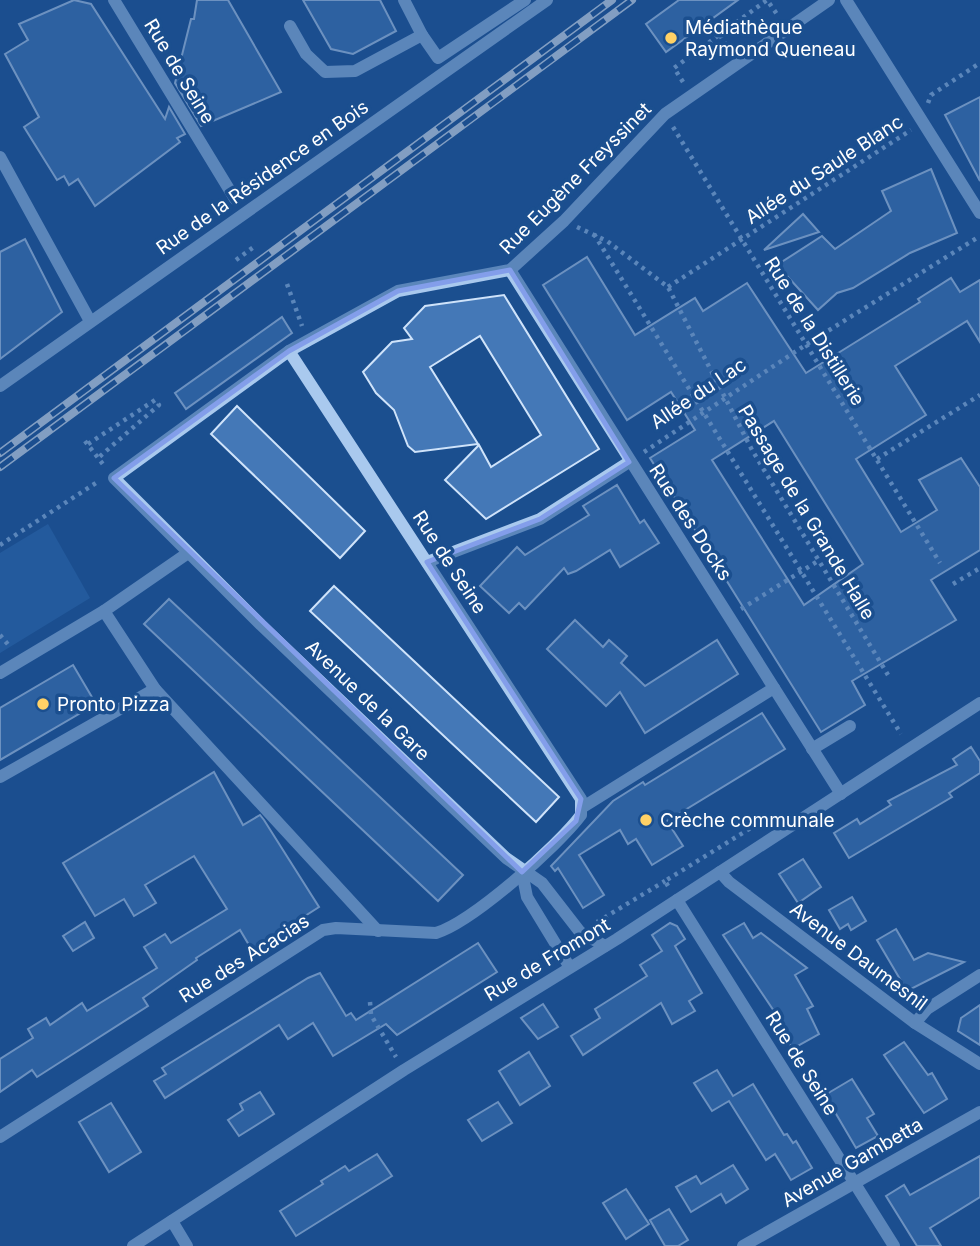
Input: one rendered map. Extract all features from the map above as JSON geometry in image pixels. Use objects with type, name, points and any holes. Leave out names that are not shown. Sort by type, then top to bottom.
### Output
[{"type":"street","name":"Rue de Seine","points":[[114,0],[234,199]]},
{"type":"street","points":[[404,0],[422,35],[438,58],[525,0]]},
{"type":"street","name":"Rue de la Résidence en Bois","points":[[0,386],[547,0]]},
{"type":"street","name":"Rue Eugène Freyssinet","points":[[289,351],[398,291],[510,270],[564,221],[665,114],[829,0]]},
{"type":"street","points":[[846,0],[980,214]]},
{"type":"street","points":[[290,26],[306,54],[325,72],[355,71],[422,35]]},
{"type":"street","points":[[0,158],[6,183],[90,321]]},
{"type":"street","name":"Rue des Docks","points":[[510,270],[841,794]]},
{"type":"street","name":"Rue de Seine","points":[[289,351],[581,799],[583,807]]},
{"type":"street","name":"Avenue de la Gare","points":[[289,351],[114,478],[188,553],[522,872],[527,897],[569,966]]},
{"type":"street","points":[[427,562],[540,519],[629,462]]},
{"type":"street","points":[[0,673],[104,611],[188,553]]},
{"type":"street","points":[[104,611],[155,689],[378,931]]},
{"type":"street","points":[[605,946],[580,932],[542,883],[522,872],[576,821],[583,807],[774,688]]},
{"type":"street","points":[[0,778],[155,689]]},
{"type":"street","name":"Rue de Fromont","points":[[133,1246],[404,1070],[677,900],[980,703]]},
{"type":"street","points":[[812,749],[850,726]]},
{"type":"street","name":"Rue des Acacias","points":[[0,1137],[323,930],[436,933],[451,929],[522,872]]},
{"type":"street","name":"Avenue Daumesnil","points":[[720,872],[729,882],[915,1023],[980,1064]]},
{"type":"street","name":"Rue de Seine","points":[[677,900],[894,1246]]},
{"type":"street","points":[[915,1023],[927,1009],[980,975]]},
{"type":"street","name":"Avenue Gambetta","points":[[743,1246],[980,1112]]},
{"type":"street","points":[[172,1221],[187,1246]]},
{"type":"path","points":[[692,96],[674,68],[767,0]]},
{"type":"path","name":"Allée du Saule Blanc","points":[[668,286],[741,238],[775,220],[921,123],[931,95],[980,63]]},
{"type":"path","name":"Rue de la Distillerie","points":[[665,114],[940,563]]},
{"type":"path","points":[[564,221],[594,234],[668,286]]},
{"type":"path","points":[[594,234],[901,734]]},
{"type":"path","name":"Allée du Lac","points":[[629,462],[807,344],[980,236]]},
{"type":"path","points":[[236,260],[255,246]]},
{"type":"path","points":[[287,284],[302,325],[289,351]]},
{"type":"path","name":"Passage de la Grande Halle","points":[[668,286],[724,399],[888,675]]},
{"type":"path","points":[[877,459],[980,395]]},
{"type":"path","points":[[155,400],[159,405],[98,458],[86,443],[155,400]]},
{"type":"path","points":[[0,545],[101,480]]},
{"type":"path","points":[[729,617],[818,561]]},
{"type":"path","points":[[953,584],[980,568]]},
{"type":"path","points":[[580,932],[665,881]]},
{"type":"path","points":[[369,1002],[371,1015],[404,1070]]},
{"type":"highlighted area","points":[[510,270],[629,462],[540,519],[427,562],[581,799],[576,821],[522,872],[114,478],[289,351],[398,291]]},
{"type":"shaded area","points":[[48,524],[90,598],[0,653],[0,553]]},
{"type":"building","points":[[74,0],[91,4],[165,119],[169,107],[185,134],[177,138],[180,142],[95,206],[78,179],[69,185],[64,176],[57,180],[24,127],[39,117],[5,54],[28,40],[19,24]]},
{"type":"building","points":[[197,0],[228,0],[281,92],[201,126],[175,83]]},
{"type":"building","points":[[303,0],[380,0],[396,31],[353,54],[331,49]]},
{"type":"building","name":"Médiathèque Raymond Queneau","points":[[679,0],[738,0],[666,52],[646,24]]},
{"type":"building","points":[[980,97],[980,181],[945,115]]},
{"type":"building","points":[[931,169],[957,233],[910,253],[853,288],[837,293],[818,310],[777,265],[822,236],[835,249],[891,211],[882,191]]},
{"type":"building","points":[[803,214],[819,232],[764,250]]},
{"type":"building","points":[[25,239],[62,312],[0,359],[0,252]]},
{"type":"building","points":[[587,257],[635,335],[695,298],[703,311],[747,283],[806,373],[920,302],[918,299],[951,278],[960,292],[980,280],[980,342],[967,321],[895,366],[926,415],[856,459],[901,532],[937,510],[919,480],[961,458],[980,487],[980,550],[931,580],[956,620],[852,681],[865,705],[821,732],[650,458],[695,430],[671,392],[627,420],[543,285]],"holes":[[[774,421],[863,564],[804,605],[712,460]]]},
{"type":"building","points":[[504,295],[599,449],[486,519],[445,480],[479,445],[491,467],[541,435],[480,336],[430,367],[478,444],[415,452],[408,446],[394,410],[376,393],[363,372],[392,342],[412,339],[404,328],[425,306]]},
{"type":"building","points":[[282,317],[292,333],[186,409],[175,393]]},
{"type":"building","points":[[237,406],[365,531],[340,558],[211,434]]},
{"type":"building","points":[[617,485],[640,523],[644,520],[659,543],[620,567],[610,550],[576,571],[568,574],[564,568],[525,609],[519,603],[509,613],[480,586],[517,547],[525,555],[589,515],[583,506]]},
{"type":"building","points":[[334,586],[559,797],[536,822],[310,611]]},
{"type":"building","points":[[169,599],[463,875],[438,901],[144,624]]},
{"type":"building","points":[[575,620],[603,647],[609,640],[627,656],[621,663],[645,686],[717,640],[738,674],[645,733],[620,692],[606,706],[547,649]]},
{"type":"building","points":[[73,665],[96,704],[0,760],[0,708]]},
{"type":"building","points":[[762,713],[785,749],[667,821],[683,846],[652,865],[636,839],[628,844],[620,830],[579,855],[604,895],[583,908],[558,868],[555,871],[551,866],[613,801],[643,782],[645,785]]},
{"type":"building","points":[[971,747],[980,761],[980,773],[949,793],[952,797],[849,858],[834,833],[857,819],[860,824],[891,805],[888,801],[957,765],[953,759]]},
{"type":"building","points":[[214,772],[243,825],[260,815],[264,820],[319,907],[252,950],[240,930],[196,958],[197,960],[143,998],[148,1006],[37,1077],[32,1070],[0,1092],[0,1059],[33,1038],[28,1029],[46,1018],[50,1025],[82,1003],[87,1011],[157,968],[144,947],[165,934],[171,943],[227,909],[194,856],[145,885],[156,903],[134,916],[124,899],[95,916],[63,863]]},
{"type":"building","points":[[803,859],[821,887],[798,903],[779,874]]},
{"type":"building","points":[[852,897],[866,921],[851,930],[848,924],[840,929],[829,910]]},
{"type":"building","points":[[85,922],[94,938],[73,951],[63,936]]},
{"type":"building","points":[[670,923],[677,926],[685,939],[675,946],[702,993],[689,1001],[695,1011],[672,1024],[661,1003],[583,1055],[571,1036],[600,1018],[595,1009],[647,976],[640,965],[662,951],[652,935]]},
{"type":"building","points":[[744,923],[753,938],[761,933],[807,968],[795,975],[813,1006],[807,1009],[819,1034],[792,1049],[783,1030],[786,1029],[723,935]]},
{"type":"building","points":[[896,929],[914,960],[928,953],[964,962],[907,991],[877,940]]},
{"type":"building","points":[[478,943],[497,972],[397,1035],[386,1024],[333,1056],[313,1023],[288,1039],[279,1025],[165,1098],[154,1081],[166,1074],[162,1068],[308,978],[320,973],[346,1016],[351,1013],[356,1020]]},
{"type":"building","points":[[543,1004],[558,1027],[538,1039],[521,1018]]},
{"type":"building","points":[[980,1005],[980,1045],[958,1031],[961,1018]]},
{"type":"building","points":[[904,1042],[928,1075],[932,1073],[947,1099],[924,1113],[884,1055]]},
{"type":"building","points":[[529,1052],[550,1086],[520,1105],[499,1071]]},
{"type":"building","points":[[717,1070],[733,1096],[753,1084],[784,1135],[787,1134],[793,1143],[796,1141],[812,1168],[791,1180],[775,1154],[766,1160],[729,1101],[712,1111],[694,1083]]},
{"type":"building","points":[[852,1079],[874,1114],[867,1118],[878,1136],[856,1148],[825,1095]]},
{"type":"building","points":[[260,1092],[274,1114],[239,1136],[228,1120],[243,1110],[240,1104]]},
{"type":"building","points":[[498,1102],[512,1123],[482,1141],[468,1120]]},
{"type":"building","points":[[111,1103],[141,1152],[109,1172],[79,1122]]},
{"type":"building","points":[[377,1154],[392,1176],[296,1236],[280,1211],[323,1184],[321,1181],[345,1166],[349,1171]]},
{"type":"building","points":[[980,1156],[980,1197],[930,1228],[941,1246],[917,1246],[886,1196],[904,1185],[910,1195]]},
{"type":"building","points":[[733,1165],[748,1189],[726,1203],[721,1194],[691,1212],[676,1187],[696,1176],[701,1184]]},
{"type":"building","points":[[626,1189],[649,1224],[626,1239],[603,1203]]},
{"type":"building","points":[[669,1209],[688,1240],[678,1246],[665,1246],[650,1220]]},
{"type":"railway","points":[[0,453],[612,0]]},
{"type":"railway","points":[[0,467],[632,0]]},
{"type":"place","name":"Médiathèque Raymond Queneau","points":[[671,38]]},
{"type":"place","name":"Pronto Pizza","points":[[43,704]]},
{"type":"place","name":"Crèche communale","points":[[646,820]]}]
